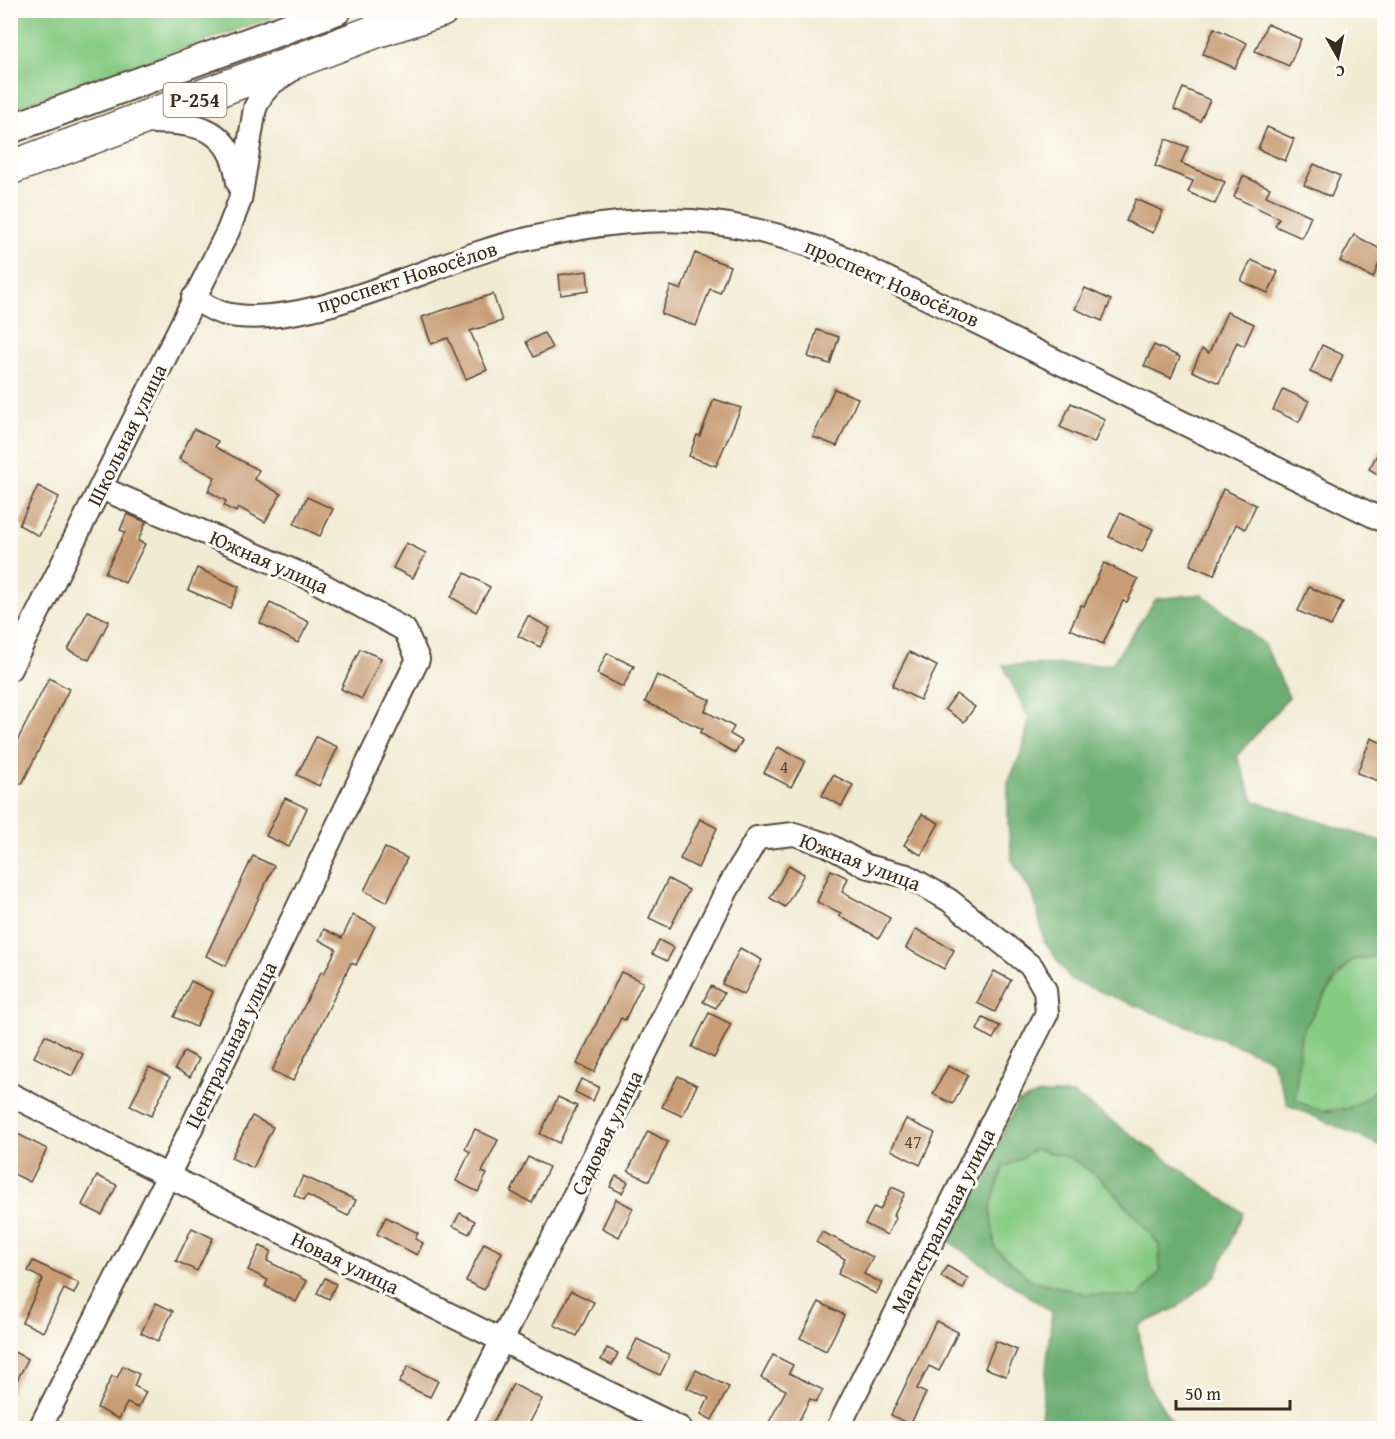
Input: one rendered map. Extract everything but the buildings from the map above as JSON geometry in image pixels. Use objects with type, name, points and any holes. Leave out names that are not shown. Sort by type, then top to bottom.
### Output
[{"type":"highway","name":"Р-254","points":[[10,168],[379,30],[442,10]]},
{"type":"main road","points":[[10,129],[337,10]]},
{"type":"main road","points":[[379,30],[432,10]]},
{"type":"street","points":[[240,200],[252,119],[262,94],[272,82],[314,54]]},
{"type":"street","points":[[138,122],[182,122],[200,126],[216,135],[230,150],[236,163],[240,200]]},
{"type":"street","name":"Школьная улица","points":[[10,669],[228,231],[240,200]]},
{"type":"street","name":"проспект Новосёлов","points":[[193,298],[221,313],[252,316],[287,314],[385,287],[473,255],[582,228],[634,221],[680,220],[762,230],[802,242],[864,267],[1384,521]]},
{"type":"street","name":"Южная улица","points":[[101,488],[322,585],[405,630],[418,659]]},
{"type":"street","name":"Центральная улица","points":[[40,1428],[168,1176],[418,659]]},
{"type":"street","name":"Южная улица","points":[[757,838],[794,834],[828,845],[866,866],[907,876],[949,900],[1032,967],[1045,990],[1047,1013]]},
{"type":"street","name":"Садовая улица","points":[[458,1428],[727,890],[757,838]]},
{"type":"street","name":"Магистральная улица","points":[[838,1428],[1047,1013]]},
{"type":"street","name":"Новая улица","points":[[10,1094],[168,1176],[680,1428]]},
{"type":"green space","points":[[11,10],[290,10],[290,11],[11,109]]},
{"type":"green space","points":[[1202,594],[1265,645],[1289,697],[1237,756],[1254,801],[1384,842],[1384,963],[1374,957],[1352,960],[1335,978],[1301,1034],[1295,1099],[1308,1106],[1332,1112],[1352,1106],[1384,1083],[1384,1147],[1288,1105],[1271,1059],[1071,980],[1044,941],[1034,897],[1012,860],[1008,824],[1008,783],[1023,748],[1029,719],[1003,665],[1112,664],[1156,599]]},
{"type":"green space","points":[[1374,957],[1384,963],[1384,1083],[1357,1106],[1318,1112],[1295,1099],[1301,1034],[1314,1009],[1352,960]]},
{"type":"green space","points":[[1040,1094],[1073,1094],[1243,1213],[1216,1275],[1178,1307],[1138,1326],[1147,1383],[1176,1428],[1040,1428],[1052,1312],[947,1240],[1018,1102]],"holes":[[[1036,1149],[1071,1158],[1098,1177],[1118,1196],[1159,1244],[1160,1272],[1138,1297],[1086,1294],[1031,1280],[995,1248],[990,1208],[1003,1168]]]},
{"type":"green space","points":[[1036,1149],[1071,1158],[1098,1177],[1118,1196],[1159,1244],[1160,1272],[1138,1298],[1086,1294],[1031,1280],[995,1248],[990,1208],[1003,1168]]}]
